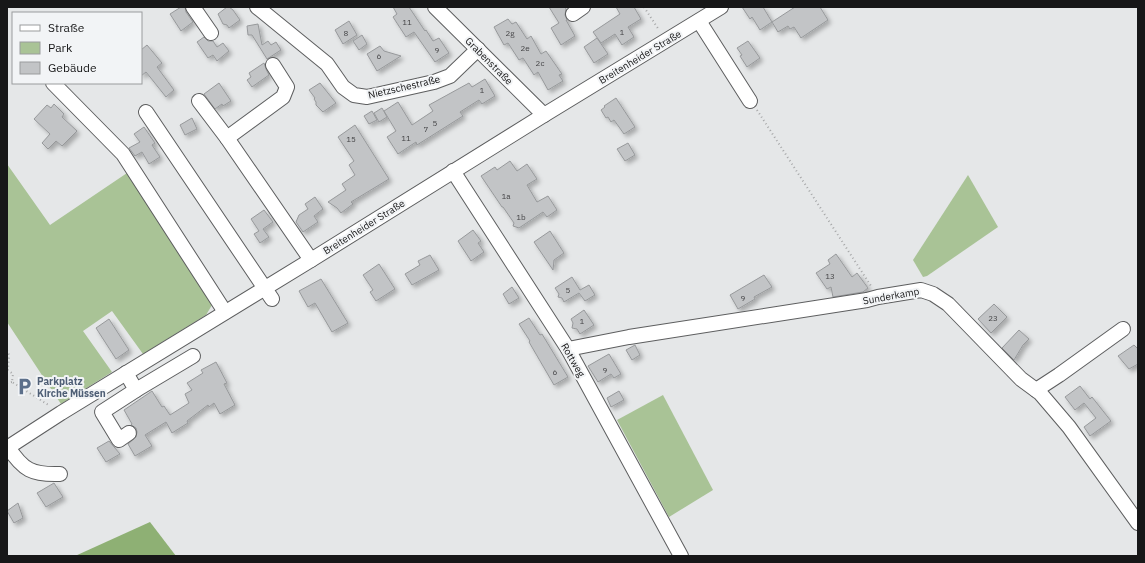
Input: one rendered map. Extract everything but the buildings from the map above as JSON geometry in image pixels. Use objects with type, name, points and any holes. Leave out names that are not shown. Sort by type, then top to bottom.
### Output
[{"type":"street","points":[[192,7],[211,33]]},
{"type":"street","name":"Nietzschestraße","points":[[257,7],[327,64],[343,87],[354,95],[367,97],[434,82],[450,76],[478,49]]},
{"type":"street","name":"Grabenstraße","points":[[435,7],[544,115]]},
{"type":"street","name":"Breitenheider Straße","points":[[7,448],[61,412],[225,312],[268,294],[311,260],[721,7]]},
{"type":"street","points":[[699,21],[750,101]]},
{"type":"street","points":[[227,138],[283,97],[287,87],[273,65]]},
{"type":"street","points":[[54,84],[123,154],[225,312]]},
{"type":"street","points":[[199,101],[227,138],[311,260]]},
{"type":"street","points":[[146,112],[268,294]]},
{"type":"street","name":"Rottweg","points":[[453,171],[568,349],[681,556]]},
{"type":"street","name":"Sunderkamp","points":[[568,349],[628,337],[859,302],[878,297],[922,290],[933,294],[948,304],[1021,379],[1036,390],[1069,427],[1138,523]]},
{"type":"street","points":[[1036,390],[1123,329]]},
{"type":"street","points":[[129,433],[119,440],[102,412],[193,356]]},
{"type":"street","points":[[126,373],[136,390]]},
{"type":"street","points":[[7,448],[26,468],[42,475],[60,474]]},
{"type":"path","points":[[644,7],[666,42]]},
{"type":"path","points":[[750,101],[878,297]]},
{"type":"path","points":[[7,350],[9,355],[8,370],[13,374],[12,382]]},
{"type":"path","points":[[7,383],[12,382],[61,412]]},
{"type":"green space","points":[[7,164],[50,225],[130,171],[209,292],[212,305],[206,315],[143,354],[112,311],[83,331],[112,372],[61,404],[7,322]]},
{"type":"green space","points":[[968,175],[998,227],[927,276],[923,277],[913,260]]},
{"type":"green space","points":[[663,395],[713,490],[669,517],[617,420]]},
{"type":"green space","points":[[150,522],[176,556],[75,556]]},
{"type":"place","name":"Parkplatz Kirche Müssen","points":[[24,387]]}]
